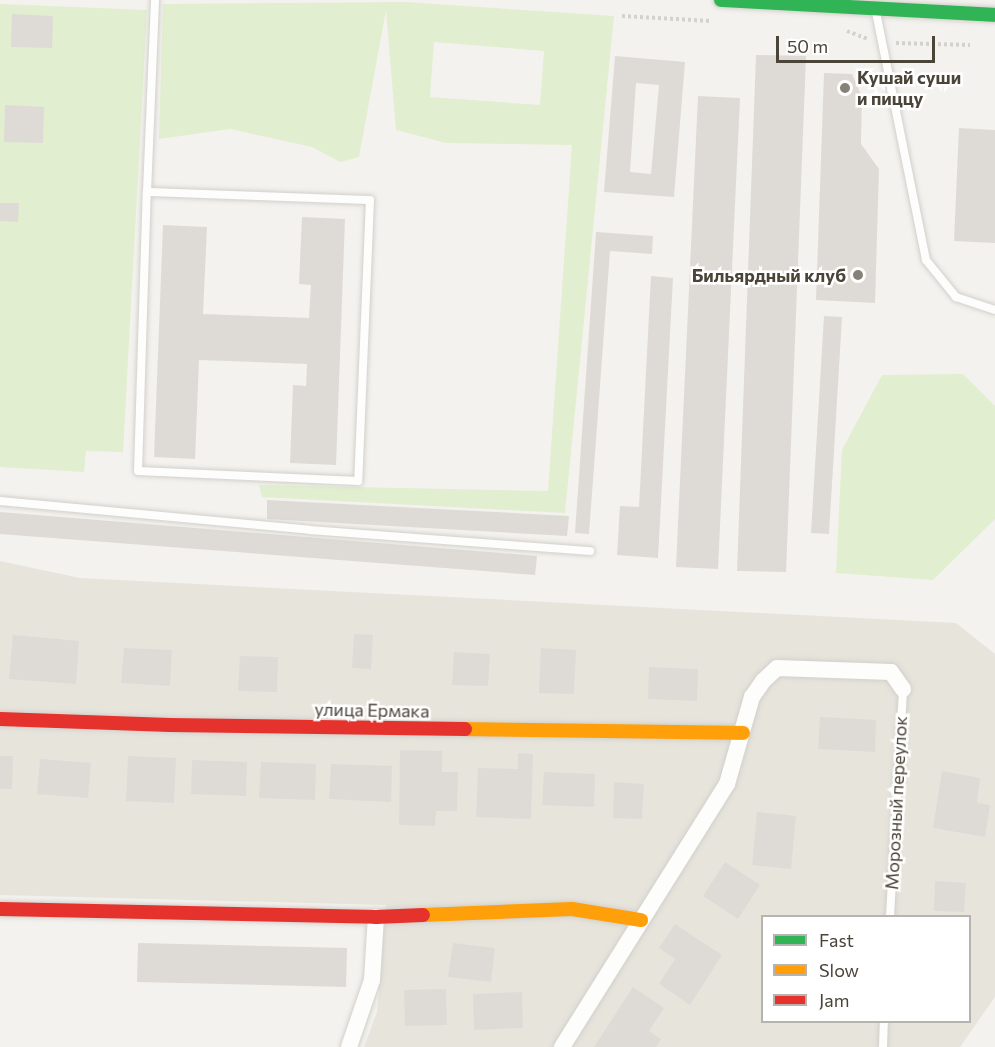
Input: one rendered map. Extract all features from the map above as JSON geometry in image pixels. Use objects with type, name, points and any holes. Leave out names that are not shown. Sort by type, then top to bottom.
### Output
[{"type":"street","points":[[721,0],[995,15]]},
{"type":"street","points":[[562,1047],[727,784],[752,697],[777,668],[891,672],[903,689]]},
{"type":"street","name":"улица Ермака","points":[[0,719],[170,725],[743,733]]},
{"type":"street","points":[[0,909],[376,917],[572,909],[641,921]]},
{"type":"street","points":[[349,1047],[372,980],[376,917]]},
{"type":"lane","points":[[147,192],[370,200],[358,481],[138,471],[147,192],[154,0]]},
{"type":"lane","points":[[876,8],[926,260],[956,297],[995,310]]},
{"type":"lane","points":[[0,501],[309,530],[590,551]]},
{"type":"lane","name":"Морозный переулок","points":[[890,915],[903,689]]},
{"type":"lane","points":[[883,1047],[885,1023]]},
{"type":"shaded area","points":[[0,561],[80,578],[956,623],[995,654],[995,997],[960,1047],[364,1047],[377,1012],[386,905],[0,895]]},
{"type":"green space","points":[[405,2],[614,16],[565,513],[262,497],[259,485],[548,491],[572,145],[446,143],[396,130],[386,10],[359,157],[340,162],[312,147],[230,129],[159,139],[163,4]],"holes":[[[434,42],[544,51],[540,105],[430,97]]]},
{"type":"green space","points":[[0,4],[147,10],[123,452],[86,451],[84,472],[0,467]]},
{"type":"green space","points":[[963,374],[995,406],[995,519],[933,580],[836,573],[842,450],[882,375]]},
{"type":"building","points":[[12,14],[53,16],[52,48],[11,47]]},
{"type":"building","points":[[756,55],[806,56],[786,572],[737,571]]},
{"type":"building","points":[[615,56],[685,62],[674,197],[604,192]],"holes":[[[636,83],[659,85],[651,174],[630,172]]]},
{"type":"building","points":[[824,73],[852,74],[862,97],[861,144],[879,169],[875,303],[816,300]]},
{"type":"building","points":[[698,96],[740,98],[718,569],[676,567]]},
{"type":"building","points":[[5,105],[44,107],[43,143],[4,142]]},
{"type":"building","points":[[959,128],[995,130],[995,243],[954,241]]},
{"type":"building","points":[[0,203],[19,203],[18,222],[0,221]]},
{"type":"building","points":[[302,217],[345,219],[336,465],[290,463],[293,385],[306,386],[307,364],[199,360],[195,459],[154,457],[163,225],[207,227],[203,314],[309,318],[311,285],[299,284]]},
{"type":"building","points":[[596,232],[653,236],[652,254],[610,251],[589,534],[575,533]]},
{"type":"building","points":[[651,276],[673,278],[658,558],[617,555],[620,506],[639,507]]},
{"type":"building","points":[[824,316],[842,317],[829,534],[811,533]]},
{"type":"building","points":[[267,500],[569,516],[567,536],[267,519]]},
{"type":"building","points":[[0,512],[537,556],[535,575],[0,534]]},
{"type":"building","points":[[354,634],[373,635],[371,669],[352,668]]},
{"type":"building","points":[[13,635],[79,641],[76,684],[9,679]]},
{"type":"building","points":[[124,648],[172,650],[170,686],[121,683]]},
{"type":"building","points":[[541,648],[576,650],[574,694],[539,693]]},
{"type":"building","points":[[454,652],[490,654],[488,686],[452,685]]},
{"type":"building","points":[[240,656],[278,657],[277,692],[238,691]]},
{"type":"building","points":[[649,667],[698,669],[697,701],[648,699]]},
{"type":"building","points":[[820,717],[876,720],[875,752],[818,749]]},
{"type":"building","points":[[400,750],[442,751],[442,772],[458,772],[457,811],[436,811],[435,826],[399,825]]},
{"type":"building","points":[[518,753],[533,754],[531,819],[476,817],[478,768],[518,769]]},
{"type":"building","points":[[0,756],[13,756],[12,789],[0,789]]},
{"type":"building","points":[[128,756],[176,758],[174,803],[126,801]]},
{"type":"building","points":[[40,759],[91,763],[88,798],[37,794]]},
{"type":"building","points":[[192,760],[247,762],[246,796],[191,794]]},
{"type":"building","points":[[261,762],[316,764],[315,800],[259,798]]},
{"type":"building","points":[[331,764],[392,766],[391,802],[329,799]]},
{"type":"building","points":[[942,771],[980,778],[977,803],[990,805],[985,837],[933,828]]},
{"type":"building","points":[[544,772],[595,774],[594,807],[542,805]]},
{"type":"building","points":[[614,782],[644,784],[642,819],[613,818]]},
{"type":"building","points":[[757,812],[796,816],[791,869],[752,865]]},
{"type":"building","points":[[725,862],[760,885],[738,919],[703,896]]},
{"type":"building","points":[[935,881],[966,883],[964,912],[934,911]]},
{"type":"building","points":[[675,924],[722,955],[690,1005],[659,984],[675,959],[659,948]]},
{"type":"building","points":[[138,943],[347,948],[346,987],[137,982]]},
{"type":"building","points":[[453,943],[495,948],[491,982],[448,977]]},
{"type":"building","points":[[633,987],[664,1008],[649,1031],[661,1039],[656,1047],[594,1047]]},
{"type":"building","points":[[446,989],[447,1025],[405,1026],[404,990]]},
{"type":"building","points":[[522,992],[523,1028],[474,1030],[473,994]]},
{"type":"traffic: fast","points":[[721,0],[995,15]]},
{"type":"traffic: slow","points":[[465,729],[743,733]]},
{"type":"traffic: slow","points":[[423,915],[572,909],[641,920]]},
{"type":"traffic: jam","points":[[0,719],[170,725],[465,729]]},
{"type":"traffic: jam","points":[[0,909],[376,917],[423,915]]},
{"type":"place","name":"Кушай суши и пиццу","points":[[845,88]]},
{"type":"place","name":"Бильярдный клуб","points":[[858,275]]}]
